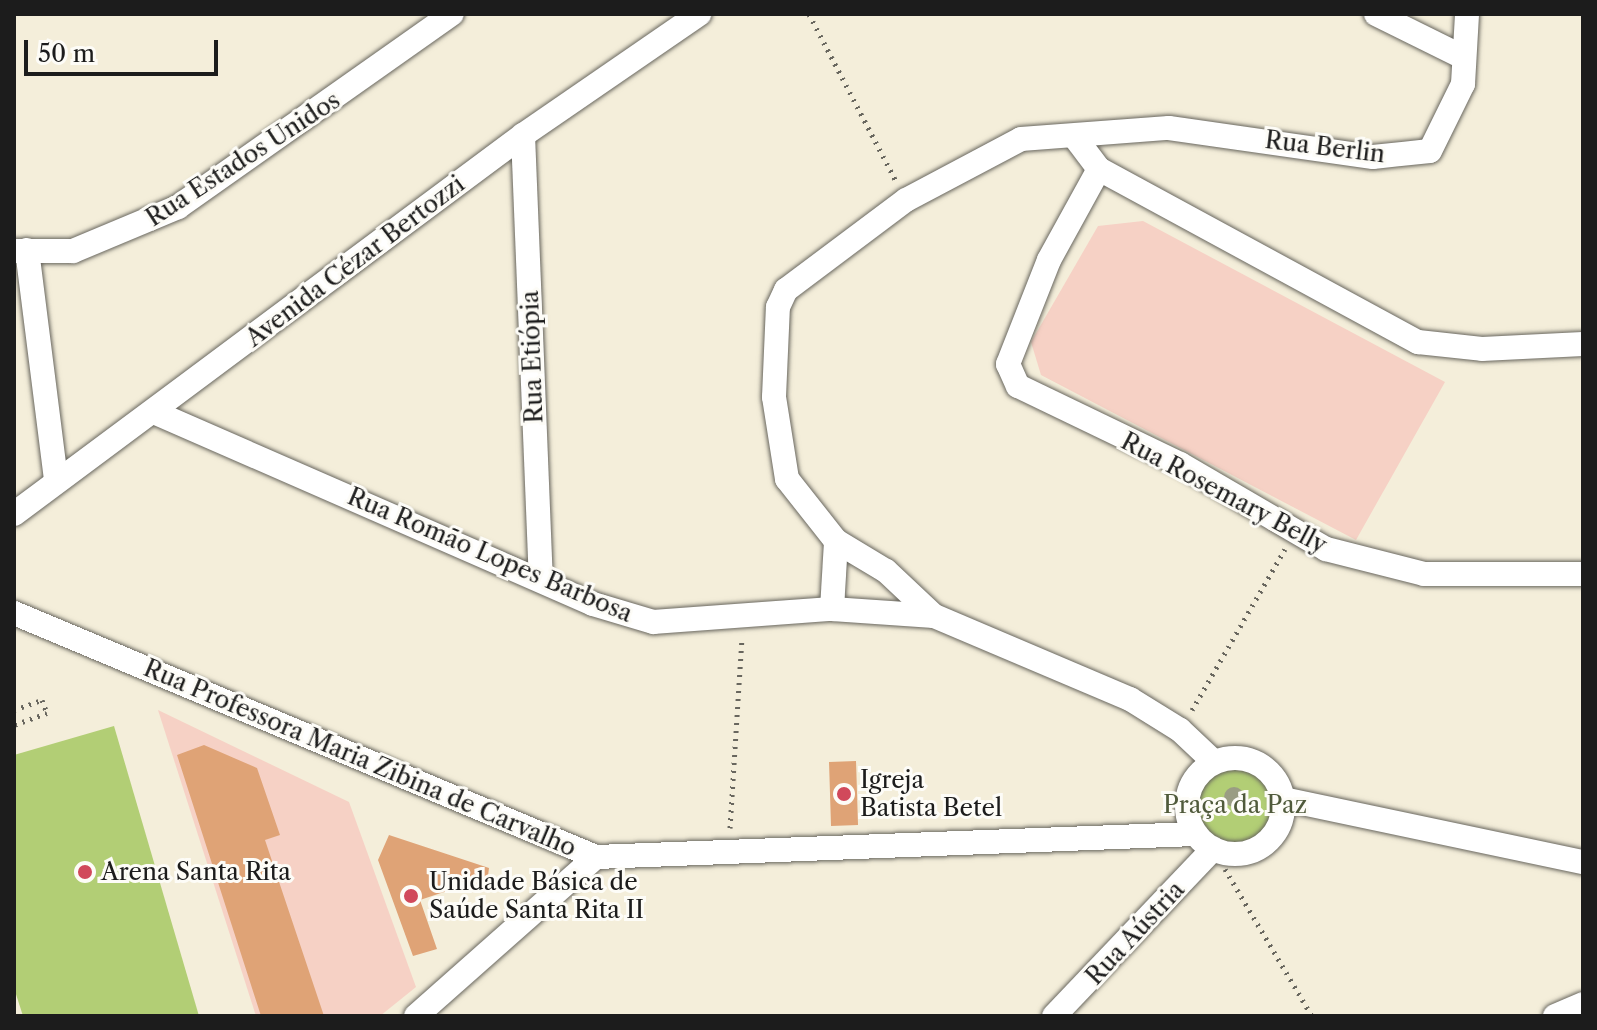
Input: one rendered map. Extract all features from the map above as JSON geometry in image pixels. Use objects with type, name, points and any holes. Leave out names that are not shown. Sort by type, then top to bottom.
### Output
[{"type":"street","name":"Rua Estados Unidos","points":[[21,251],[73,251],[178,207],[452,14]]},
{"type":"street","name":"Avenida Cézar Bertozzi","points":[[14,514],[56,481],[156,413],[523,135],[699,14]]},
{"type":"street","points":[[1376,14],[1461,56]]},
{"type":"street","name":"Rua Berlin","points":[[836,541],[787,479],[772,326],[786,290],[906,200],[1021,139],[1077,140],[1169,128],[1373,157],[1420,155],[1430,151],[1463,84],[1461,56],[1467,14]]},
{"type":"street","name":"Rua Etiópia","points":[[523,135],[541,580]]},
{"type":"street","points":[[1077,140],[1099,169],[1418,342],[1482,349],[1583,344]]},
{"type":"street","name":"Rua Rosemary Belly","points":[[1099,169],[1049,260],[1008,364],[1018,386],[1180,464],[1294,534],[1366,562],[1424,574],[1583,574]]},
{"type":"street","points":[[21,251],[56,481]]},
{"type":"street","name":"Rua Romão Lopes Barbosa","points":[[156,413],[541,580],[653,622],[832,609],[934,616]]},
{"type":"street","points":[[832,609],[836,541],[886,571],[934,616],[1130,699],[1180,730],[1214,762]]},
{"type":"street","name":"Rua Professora Maria Zibina de Carvalho","points":[[14,613],[596,857],[1204,841]]},
{"type":"street","points":[[1214,762],[1258,763],[1283,799],[1280,825],[1263,845],[1239,854],[1204,841],[1187,802],[1200,772],[1214,762]]},
{"type":"street","points":[[1283,799],[1583,862]]},
{"type":"street","name":"Rua Aústria","points":[[1054,1016],[1204,841]]},
{"type":"street","points":[[416,1016],[596,857]]},
{"type":"street","points":[[1555,1016],[1583,1004]]},
{"type":"path","points":[[809,14],[906,200]]},
{"type":"path","points":[[1180,730],[1294,534]]},
{"type":"path","points":[[728,853],[744,615]]},
{"type":"path","points":[[14,710],[42,700],[47,713],[14,725]]},
{"type":"path","points":[[1204,841],[1312,1016]]},
{"type":"shaded area","points":[[1143,221],[1445,382],[1356,540],[1041,375],[1031,342],[1098,226]]},
{"type":"shaded area","points":[[158,710],[349,802],[416,987],[380,1016],[256,1016]]},
{"type":"green space","name":"Arena Santa Rita","points":[[114,726],[199,1016],[23,1016],[14,988],[14,755]]},
{"type":"green space","name":"Praça da Paz","points":[[1228,768],[1242,768],[1256,774],[1267,785],[1273,806],[1270,821],[1262,833],[1242,844],[1228,844],[1214,838],[1203,827],[1197,813],[1197,799],[1203,785],[1214,774]]},
{"type":"building","points":[[204,745],[257,768],[280,835],[265,840],[324,1016],[261,1016],[177,755]]},
{"type":"building","name":"Igreja Batista Betel","points":[[856,761],[858,825],[831,826],[829,762]]},
{"type":"building","name":"Unidade Básica de Saúde Santa Rita II","points":[[389,835],[489,868],[486,892],[451,880],[447,891],[420,900],[437,949],[413,956],[378,860]]},
{"type":"place","name":"Igreja Batista Betel","points":[[844,794]]},
{"type":"place","name":"Arena Santa Rita","points":[[85,872]]},
{"type":"place","name":"Unidade Básica de Saúde Santa Rita II","points":[[411,896]]}]
